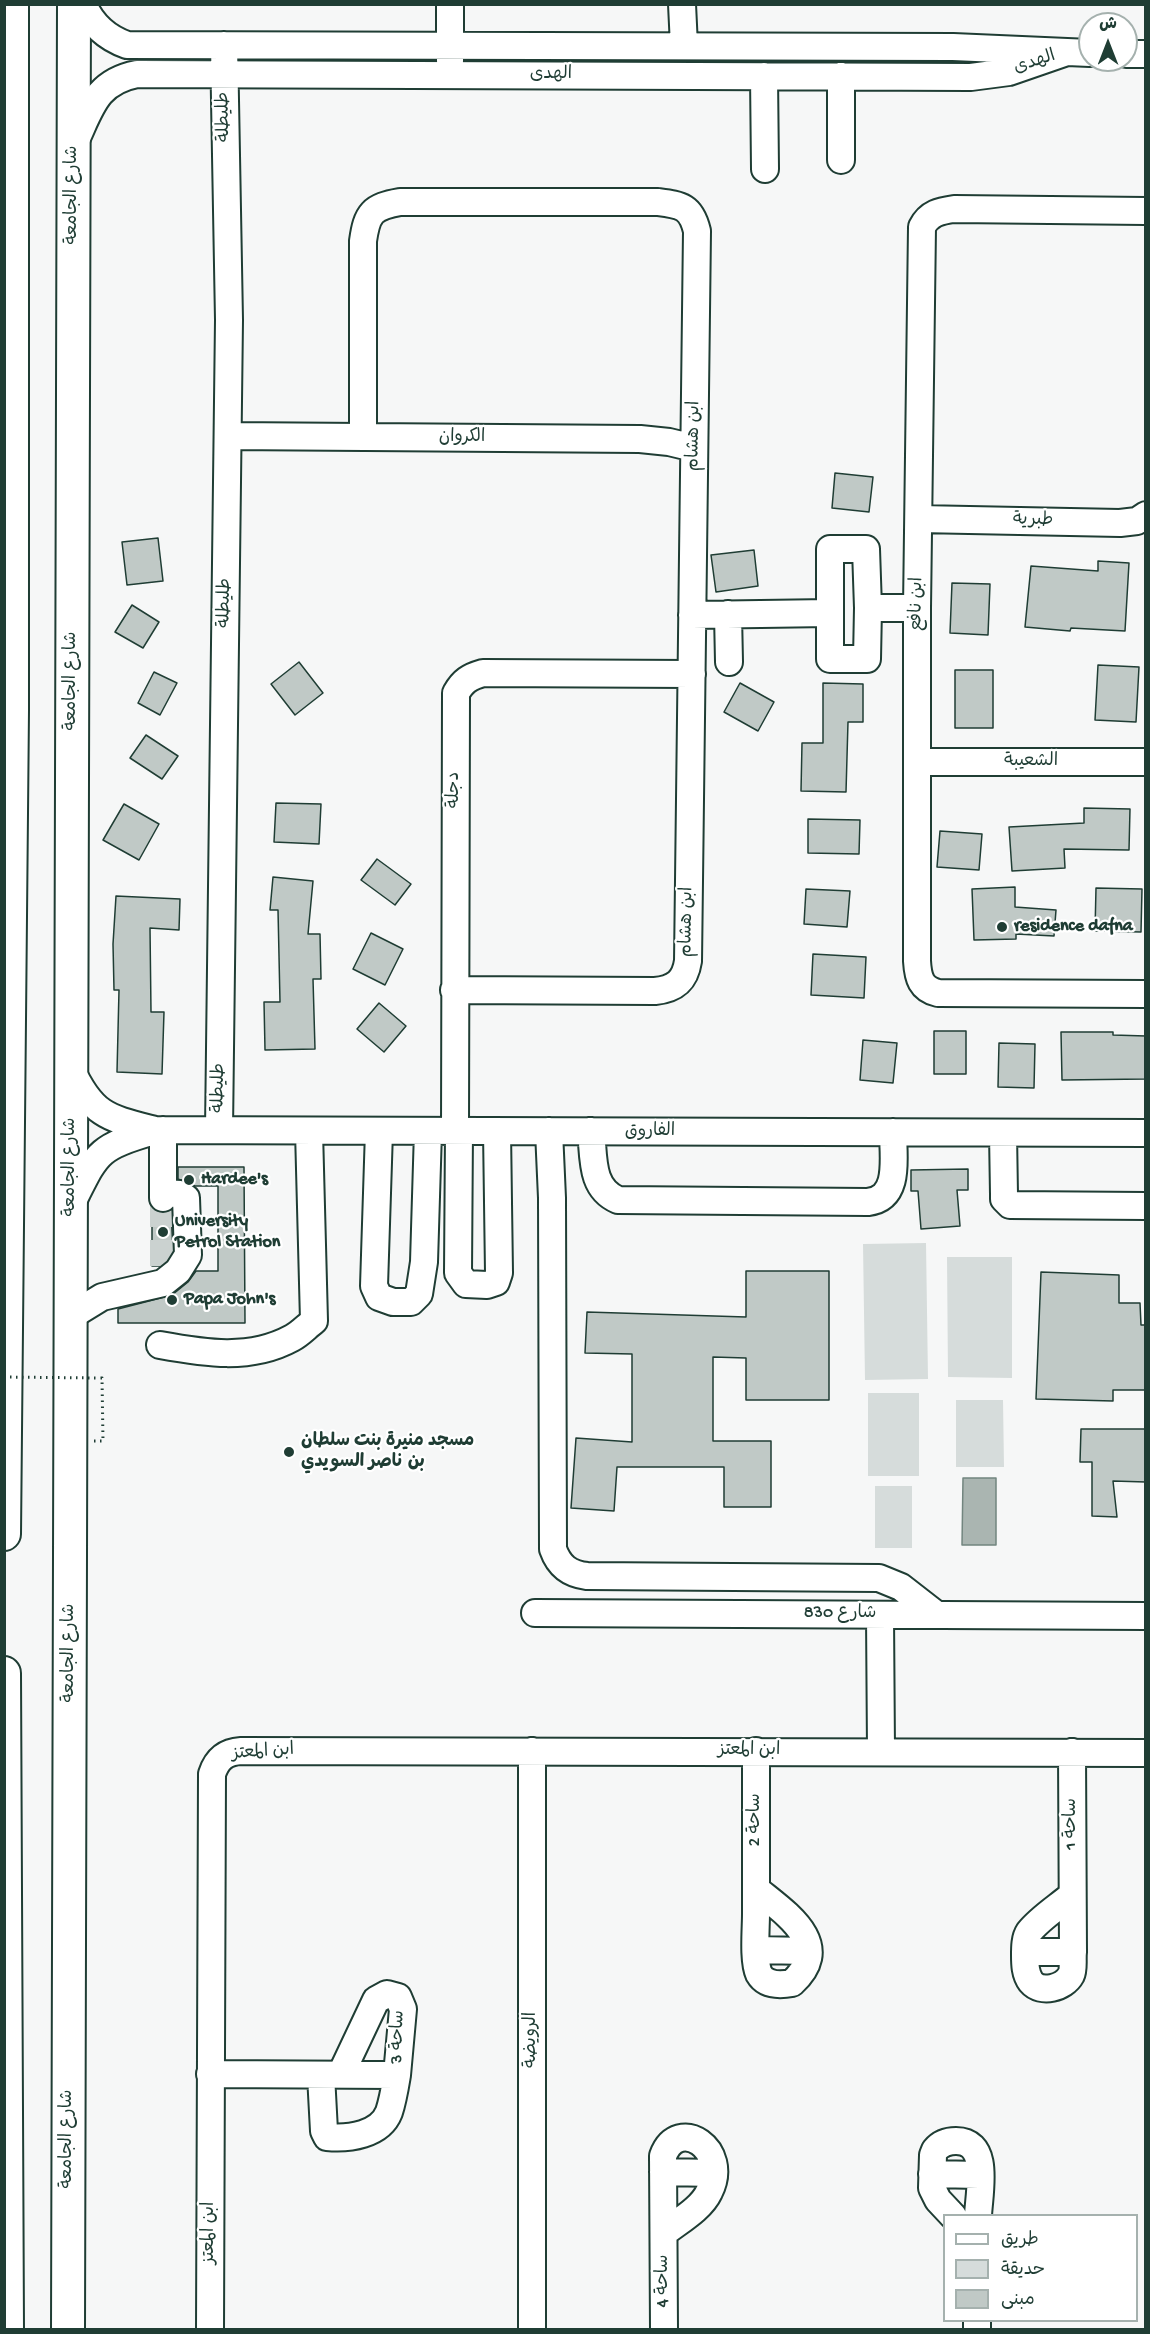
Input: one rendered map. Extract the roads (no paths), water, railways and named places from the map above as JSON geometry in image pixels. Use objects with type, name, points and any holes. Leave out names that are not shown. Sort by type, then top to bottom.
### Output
[{"type":"main road","points":[[4,1534],[12,710],[12,4]]},
{"type":"main road","name":"شارع الجامعة","points":[[68,2330],[74,4]]},
{"type":"main road","points":[[4,1673],[8,2330]]},
{"type":"street","name":"الهدى","points":[[83,4],[92,21],[103,33],[127,45],[910,47],[990,48],[1078,54]]},
{"type":"street","points":[[450,4],[450,75]]},
{"type":"street","points":[[682,4],[684,46]]},
{"type":"street","name":"طليطلة","points":[[219,1130],[229,320],[224,45]]},
{"type":"street","points":[[910,47],[910,77]]},
{"type":"street","name":"الهدى","points":[[73,146],[96,98],[114,81],[137,74],[910,77],[990,75],[1028,67],[1064,53]]},
{"type":"street","points":[[764,76],[765,168]]},
{"type":"street","points":[[841,76],[841,160]]},
{"type":"street","name":"ابن هشام","points":[[363,437],[363,241],[366,223],[372,212],[382,205],[400,202],[658,202],[676,204],[686,208],[694,218],[697,231],[688,962],[682,980],[666,989],[655,991],[454,990]]},
{"type":"street","name":"ابن نافع","points":[[1146,211],[954,209],[934,213],[927,218],[922,227],[917,608],[916,961],[918,975],[926,989],[939,993],[1146,994]]},
{"type":"street","name":"الكروان","points":[[228,436],[640,439],[669,442],[694,448]]},
{"type":"street","points":[[4,501],[12,450]]},
{"type":"street","name":"طبرية","points":[[919,519],[1120,523],[1137,521],[1146,515]]},
{"type":"street","points":[[831,548],[866,549],[868,608],[866,660],[830,659],[829,551],[831,548]]},
{"type":"street","points":[[868,608],[917,608]]},
{"type":"street","points":[[692,615],[829,613]]},
{"type":"street","points":[[728,614],[729,662]]},
{"type":"street","name":"دجلة","points":[[497,1131],[499,1273],[496,1282],[488,1285],[466,1284],[458,1273],[454,990],[456,693],[462,683],[471,676],[483,673],[692,674]]},
{"type":"street","points":[[4,678],[12,710]]},
{"type":"street","name":"الشعيبة","points":[[917,762],[1146,762]]},
{"type":"street","name":"الفاروق","points":[[71,1069],[81,1090],[98,1110],[115,1120],[159,1130],[1146,1133]]},
{"type":"street","points":[[71,1316],[102,1297],[178,1271],[188,1255],[186,1198],[180,1194],[163,1196],[159,1130]]},
{"type":"street","name":"الفاروق","points":[[70,1206],[89,1167],[98,1155],[123,1140],[159,1130]]},
{"type":"street","points":[[160,1345],[210,1354],[243,1353],[292,1338],[314,1321],[310,1260],[309,1131]]},
{"type":"street","points":[[379,1131],[374,1286],[379,1297],[393,1302],[411,1302],[419,1294],[424,1262],[428,1131]]},
{"type":"street","points":[[549,1131],[552,1198],[553,1549],[561,1566],[569,1572],[587,1576],[879,1578],[901,1587],[937,1615]]},
{"type":"street","points":[[591,1131],[596,1179],[604,1192],[618,1200],[844,1202],[876,1201],[889,1191],[893,1175],[893,1132]]},
{"type":"street","points":[[1003,1132],[1004,1199],[1010,1205],[1146,1206]]},
{"type":"street","name":"شارع 830","points":[[535,1613],[1146,1616]]},
{"type":"street","points":[[880,1615],[881,1751]]},
{"type":"street","name":"ابن المعتز","points":[[210,2330],[212,1774],[215,1763],[223,1756],[242,1751],[1146,1753]]},
{"type":"street","name":"الرويضة","points":[[532,1751],[532,2330]]},
{"type":"street","name":"ساحة 2","points":[[756,1751],[756,1950],[759,1974],[770,1983],[792,1983],[798,1978],[807,1962],[808,1952]]},
{"type":"street","name":"ساحة 1","points":[[1025,1952],[1026,1973],[1032,1983],[1047,1989],[1066,1982],[1072,1973],[1071,1752]]},
{"type":"street","points":[[756,1889],[803,1931],[808,1952],[756,1950]]},
{"type":"street","points":[[1072,1895],[1028,1933],[1025,1952],[1073,1952]]},
{"type":"street","name":"ساحة 3","points":[[387,1994],[398,1997],[403,2009],[397,2074],[389,2112],[378,2128],[366,2133],[336,2138],[327,2137],[324,2132],[331,2074],[376,2000],[387,1994]]},
{"type":"street","name":"ساحة 3","points":[[210,2074],[397,2074]]},
{"type":"street","name":"ساحة 4","points":[[664,2233],[701,2203],[710,2191],[713,2173],[709,2149],[703,2142],[680,2138],[666,2148],[663,2156],[664,2330]]},
{"type":"street","points":[[951,2214],[934,2195],[932,2174],[935,2150],[946,2142],[956,2141],[974,2148],[979,2158],[978,2214]]},
{"type":"street","points":[[663,2172],[713,2173]]},
{"type":"tunnel","points":[[163,1198],[163,1266]]},
{"type":"place","name":"residence dafna","points":[[1002,927]]},
{"type":"place","name":"Hardee's","points":[[189,1180]]},
{"type":"place","name":"University Petrol Station","points":[[163,1232]]},
{"type":"place","name":"Papa John's","points":[[172,1300]]},
{"type":"place","name":"مسجد منيرة بنت سلطان بن ناصر السويدي","points":[[289,1452]]}]
